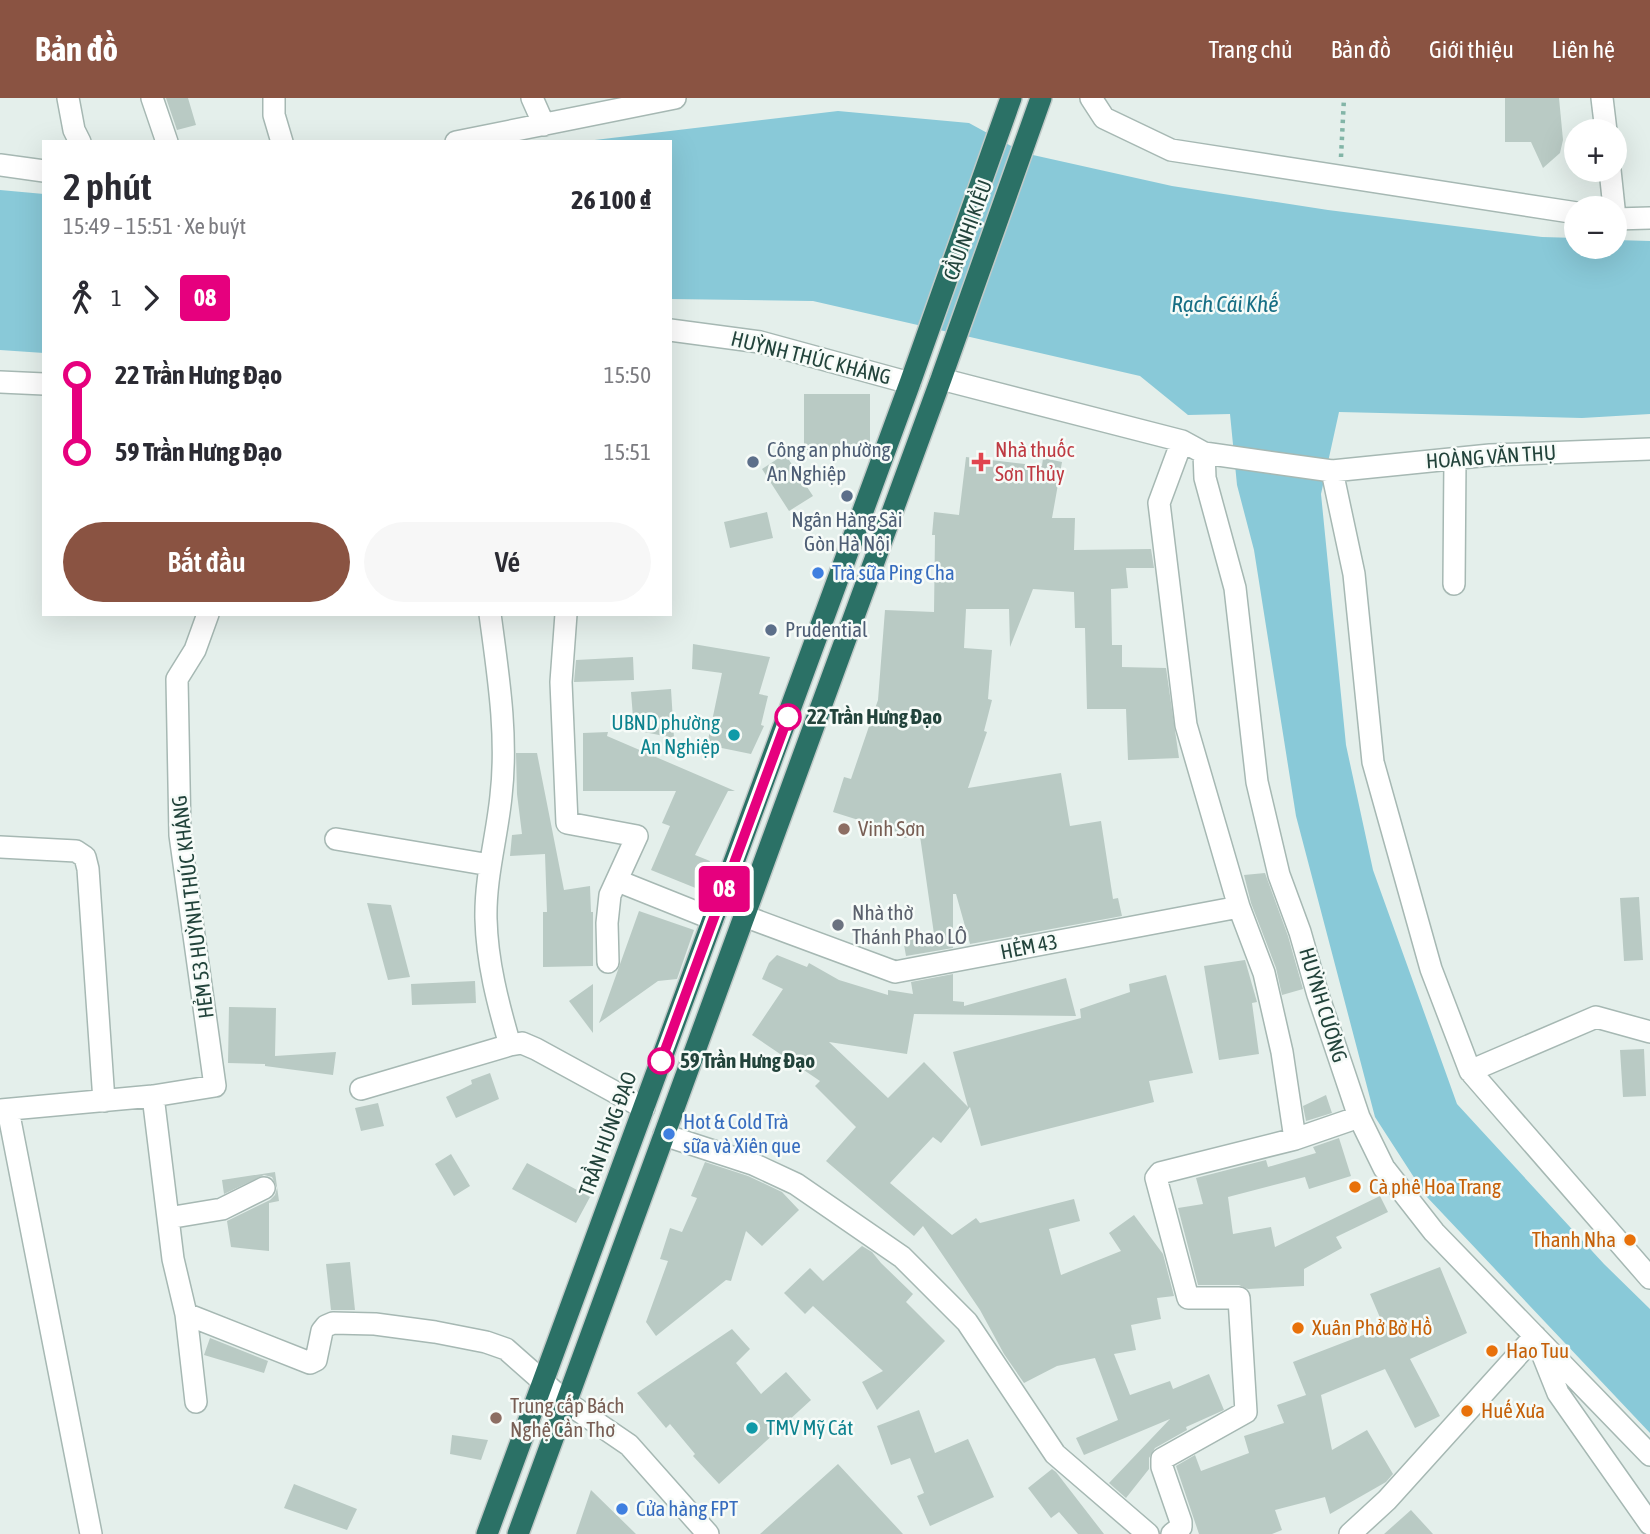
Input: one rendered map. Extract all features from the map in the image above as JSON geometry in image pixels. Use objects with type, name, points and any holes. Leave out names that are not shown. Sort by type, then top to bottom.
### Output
[{"type":"highway","name":"CẦU NHỊ KIỀU","points":[[920,357],[1011,98]]},
{"type":"highway","name":"CẦU NHỊ KIỀU","points":[[941,379],[1041,98]]},
{"type":"highway","name":"TRẦN HƯNG ĐẠO","points":[[488,1534],[920,357]]},
{"type":"highway","points":[[517,1534],[941,379]]},
{"type":"street","points":[[68,98],[74,130],[79,140]]},
{"type":"street","points":[[152,98],[166,140]]},
{"type":"street","points":[[274,98],[274,115],[281,140]]},
{"type":"street","points":[[532,98],[544,125]]},
{"type":"street","points":[[466,140],[675,98]]},
{"type":"street","points":[[1091,98],[1104,118],[1171,150],[1564,211]]},
{"type":"street","points":[[1602,98],[1605,119]]},
{"type":"street","points":[[0,165],[42,171]]},
{"type":"street","points":[[1627,219],[1650,219]]},
{"type":"street","name":"HUỲNH THÚC KHÁNG","points":[[672,330],[760,342],[910,383]]},
{"type":"street","points":[[941,379],[1182,441],[1204,453]]},
{"type":"street","points":[[0,382],[42,384]]},
{"type":"street","points":[[1182,441],[1159,503],[1186,725],[1239,907],[1264,972],[1282,1052],[1295,1139]]},
{"type":"street","name":"HOÀNG VĂN THỤ","points":[[1204,453],[1332,471],[1455,459],[1650,449]]},
{"type":"street","name":"HUỲNH CƯƠNG","points":[[1204,453],[1205,478],[1235,588],[1257,782],[1276,862],[1359,1117],[1384,1168],[1434,1232],[1650,1455]]},
{"type":"street","points":[[1454,584],[1455,459]]},
{"type":"street","points":[[1332,471],[1354,574],[1373,762],[1431,969],[1469,1071],[1650,1279]]},
{"type":"street","name":"HẺM 53 HUỲNH THÚC KHÁNG","points":[[153,1096],[213,1088],[215,1082],[180,835],[177,679],[195,650],[207,616]]},
{"type":"street","points":[[490,616],[503,736],[501,796],[490,865],[486,918],[495,991],[510,1045]]},
{"type":"street","points":[[566,616],[561,682],[567,823],[637,836],[610,895],[607,923],[608,962]]},
{"type":"street","points":[[336,839],[490,865]]},
{"type":"street","points":[[0,847],[76,851],[85,857],[104,1101]]},
{"type":"street","points":[[618,881],[713,919]]},
{"type":"street","name":"HẺM 43","points":[[744,916],[895,972],[1239,907]]},
{"type":"street","points":[[1469,1071],[1596,1017],[1650,1032]]},
{"type":"street","points":[[362,1089],[522,1043],[644,1108]]},
{"type":"street","points":[[91,1534],[4,1110],[153,1096],[173,1259],[186,1314],[196,1402]]},
{"type":"street","points":[[1172,1534],[1181,1527],[1181,1522],[1162,1467],[1163,1459],[1246,1412],[1239,1298],[1188,1298],[1156,1178],[1160,1173],[1295,1139],[1359,1117]]},
{"type":"street","points":[[664,1136],[753,1164],[796,1184],[902,1257],[967,1322],[1055,1454],[1148,1534]]},
{"type":"street","points":[[168,1218],[222,1209],[264,1188]]},
{"type":"street","points":[[186,1314],[310,1363],[316,1360],[322,1331],[332,1323],[374,1324],[435,1332],[486,1342],[506,1349],[566,1402],[629,1445],[708,1534]]},
{"type":"street","points":[[1350,1534],[1387,1500],[1535,1336],[1558,1394],[1650,1524]]},
{"type":"path","points":[[1339,176],[1344,98]]},
{"type":"water","name":"Rạch Cái Khế","points":[[838,111],[969,123],[1024,153],[1172,186],[1328,210],[1564,238],[1564,259],[1627,259],[1627,240],[1650,241],[1650,414],[1582,418],[1339,412],[1321,494],[1346,745],[1373,870],[1457,1104],[1604,1264],[1650,1309],[1650,1433],[1426,1196],[1375,1117],[1296,816],[1254,550],[1237,485],[1230,414],[1188,415],[1140,376],[813,301],[672,299],[672,140],[595,140]]},
{"type":"water","points":[[0,190],[42,194],[42,353],[0,350]]},
{"type":"building","points":[[166,98],[188,98],[196,125],[177,130]]},
{"type":"building","points":[[1505,98],[1559,98],[1563,140],[1560,153],[1543,168],[1531,142],[1505,142]]},
{"type":"building","points":[[804,394],[870,394],[870,449],[804,450]]},
{"type":"building","points":[[785,454],[813,496],[789,511],[762,469]]},
{"type":"building","points":[[966,457],[1042,466],[1043,458],[1062,462],[1052,518],[1075,518],[1074,550],[1151,549],[1154,568],[1126,568],[1128,588],[1111,589],[1112,645],[1122,645],[1122,667],[1166,668],[1179,758],[1128,760],[1126,709],[1087,709],[1085,628],[1075,628],[1074,592],[1033,589],[1010,647],[1009,609],[966,609],[964,648],[992,650],[988,699],[992,700],[984,731],[987,732],[968,788],[1061,773],[1070,826],[1101,821],[1113,899],[1118,898],[1122,916],[970,944],[956,894],[953,894],[953,948],[906,956],[903,939],[934,934],[920,836],[904,838],[903,834],[833,812],[844,777],[851,779],[878,700],[885,610],[934,612],[934,512],[959,515]]},
{"type":"building","points":[[767,512],[773,538],[730,548],[724,522]]},
{"type":"building","points":[[693,644],[770,657],[759,694],[768,696],[761,725],[764,726],[751,754],[707,745],[722,673],[692,669]]},
{"type":"building","points":[[633,657],[634,680],[574,682],[576,660]]},
{"type":"building","points":[[671,689],[674,738],[634,730],[631,692]]},
{"type":"building","points":[[608,732],[607,736],[735,791],[728,791],[695,855],[710,861],[698,889],[651,870],[670,826],[662,823],[676,791],[583,791],[583,733]]},
{"type":"building","points":[[516,753],[537,753],[564,890],[590,886],[593,966],[543,967],[543,912],[547,912],[545,854],[510,856],[512,835],[522,834]]},
{"type":"building","points":[[1265,873],[1288,936],[1303,989],[1282,995],[1276,968],[1251,903],[1244,875]]},
{"type":"building","points":[[1639,897],[1643,960],[1624,961],[1620,898]]},
{"type":"building","points":[[367,903],[391,905],[410,977],[388,980]]},
{"type":"building","points":[[639,911],[694,930],[677,979],[658,981],[599,1023]]},
{"type":"building","points":[[777,955],[807,967],[809,963],[839,980],[888,995],[888,990],[913,994],[911,982],[953,974],[953,1001],[964,1002],[964,1006],[1066,978],[1076,1016],[914,1014],[907,1054],[829,1042],[888,1098],[924,1062],[968,1107],[953,1052],[1081,1018],[1080,1009],[1130,992],[1129,984],[1166,975],[1193,1073],[1149,1081],[1154,1102],[981,1146],[970,1107],[941,1143],[933,1137],[890,1183],[952,1235],[976,1218],[980,1223],[1074,1199],[1080,1221],[1049,1229],[1061,1275],[1121,1251],[1109,1233],[1134,1215],[1163,1254],[1174,1296],[1157,1298],[1161,1319],[1131,1325],[1136,1350],[1114,1354],[1130,1395],[1170,1381],[1173,1389],[1209,1374],[1224,1410],[1186,1427],[1187,1430],[1155,1448],[1149,1458],[1149,1469],[1126,1498],[1109,1483],[1170,1419],[1084,1455],[1076,1438],[1118,1420],[1095,1358],[1057,1366],[1024,1383],[1004,1354],[980,1310],[923,1226],[914,1236],[826,1161],[856,1127],[815,1086],[820,1081],[752,1035],[783,989],[762,979],[769,963]]},
{"type":"building","points":[[1245,960],[1257,1002],[1252,1003],[1259,1054],[1219,1060],[1204,966]]},
{"type":"building","points":[[475,981],[476,1003],[412,1005],[411,984]]},
{"type":"building","points":[[593,984],[593,1033],[569,1001]]},
{"type":"building","points":[[229,1007],[276,1008],[275,1056],[336,1052],[333,1075],[265,1064],[228,1063]]},
{"type":"building","points":[[1644,1049],[1646,1096],[1623,1097],[1620,1050]]},
{"type":"building","points":[[490,1073],[499,1099],[456,1118],[446,1097],[472,1084],[471,1080]]},
{"type":"building","points":[[1326,1095],[1332,1113],[1306,1121],[1303,1106]]},
{"type":"building","points":[[378,1103],[384,1126],[361,1131],[355,1108]]},
{"type":"building","points":[[1339,1138],[1351,1176],[1309,1189],[1305,1177],[1228,1197],[1233,1234],[1271,1227],[1275,1247],[1380,1196],[1388,1212],[1336,1237],[1342,1248],[1304,1269],[1304,1286],[1248,1289],[1239,1285],[1198,1285],[1178,1208],[1203,1204],[1196,1178],[1266,1160],[1268,1167],[1316,1153],[1313,1147]]},
{"type":"building","points":[[451,1154],[470,1186],[454,1196],[435,1164]]},
{"type":"building","points":[[705,1162],[748,1176],[782,1192],[799,1210],[762,1246],[746,1231],[731,1281],[726,1280],[656,1336],[646,1322],[668,1261],[660,1259],[670,1228],[682,1232],[697,1198],[691,1196]]},
{"type":"building","points":[[527,1163],[590,1197],[576,1223],[512,1189]]},
{"type":"building","points":[[275,1172],[279,1201],[269,1203],[269,1251],[231,1247],[227,1221],[270,1200],[277,1188],[272,1177],[264,1175],[224,1194],[222,1180]]},
{"type":"building","points":[[862,1246],[872,1252],[913,1294],[906,1302],[945,1341],[877,1410],[862,1382],[883,1371],[813,1306],[805,1314],[784,1293],[810,1268],[823,1281]]},
{"type":"building","points":[[350,1262],[355,1310],[331,1310],[326,1264]]},
{"type":"building","points":[[1440,1267],[1467,1333],[1410,1359],[1440,1416],[1415,1428],[1385,1369],[1321,1395],[1332,1450],[1367,1430],[1393,1474],[1386,1482],[1330,1514],[1325,1497],[1275,1510],[1282,1530],[1272,1534],[1199,1534],[1176,1466],[1195,1455],[1201,1471],[1249,1453],[1244,1436],[1284,1423],[1277,1405],[1306,1395],[1293,1362],[1384,1327],[1370,1294]]},
{"type":"building","points":[[732,1329],[750,1349],[736,1363],[761,1394],[786,1372],[811,1400],[719,1484],[693,1456],[695,1454],[670,1424],[666,1428],[637,1393]]},
{"type":"building","points":[[210,1338],[268,1361],[264,1373],[204,1355]]},
{"type":"building","points":[[919,1410],[935,1453],[968,1439],[994,1497],[930,1526],[917,1496],[924,1493],[910,1458],[891,1465],[877,1426]]},
{"type":"building","points":[[452,1435],[488,1440],[481,1460],[450,1454]]},
{"type":"building","points":[[838,1464],[903,1534],[760,1534]]},
{"type":"building","points":[[1052,1469],[1104,1534],[1078,1534],[1059,1512],[1051,1518],[1028,1488]]},
{"type":"building","points":[[294,1484],[357,1509],[347,1530],[284,1508]]},
{"type":"building","points":[[591,1490],[636,1534],[576,1534]]},
{"type":"building","points":[[1411,1510],[1433,1534],[1384,1534]]},
{"type":"bus line","name":"08","points":[[661,1061],[788,717]]},
{"type":"place","name":"Công an phường An Nghiệp","points":[[753,462]]},
{"type":"place","name":"Nhà thuốc Sơn Thủy","points":[[981,462]]},
{"type":"place","name":"Ngân Hàng Sài Gòn Hà Nội","points":[[847,496]]},
{"type":"place","name":"Trà sữa Ping Cha","points":[[818,573]]},
{"type":"place","name":"Prudential","points":[[771,630]]},
{"type":"place","name":"22 Trần Hưng Đạo","points":[[788,717]]},
{"type":"place","name":"UBND phường An Nghiệp","points":[[734,735]]},
{"type":"place","name":"Vinh Sơn","points":[[844,829]]},
{"type":"place","name":"Nhà thờ Thánh Phao LÔ","points":[[838,925]]},
{"type":"place","name":"59 Trần Hưng Đạo","points":[[661,1061]]},
{"type":"place","name":"Hot & Cold Trà sữa và Xiên que","points":[[669,1134]]},
{"type":"place","name":"Cà phê Hoa Trang","points":[[1355,1187]]},
{"type":"place","name":"Thanh Nha","points":[[1630,1240]]},
{"type":"place","name":"Xuân Phở Bờ Hồ","points":[[1298,1328]]},
{"type":"place","name":"Hao Tuu","points":[[1492,1351]]},
{"type":"place","name":"Huế Xưa","points":[[1467,1411]]},
{"type":"place","name":"Trung cấp Bách Nghệ Cần Thơ","points":[[496,1418]]},
{"type":"place","name":"TMV Mỹ Cát","points":[[752,1428]]},
{"type":"place","name":"Cửa hàng FPT","points":[[622,1509]]}]
